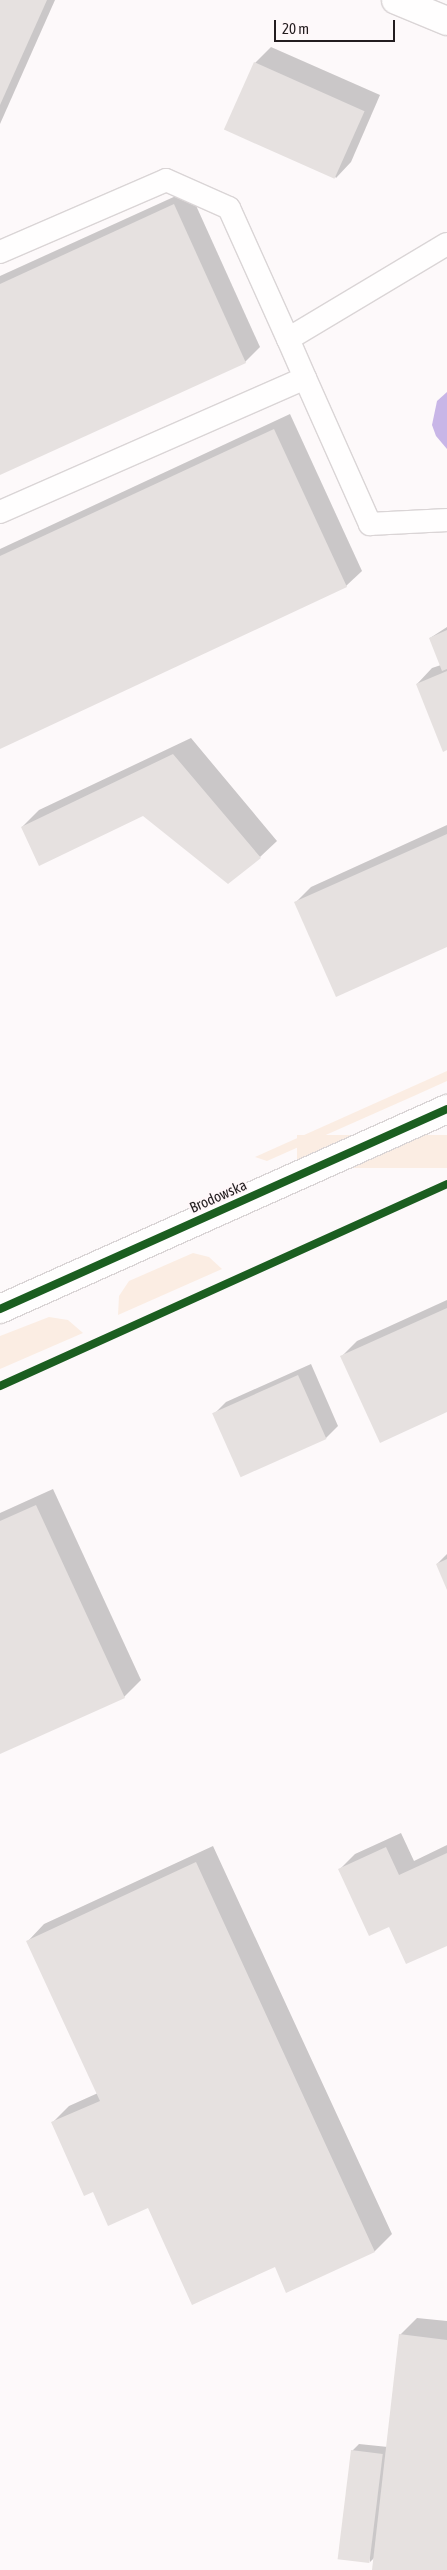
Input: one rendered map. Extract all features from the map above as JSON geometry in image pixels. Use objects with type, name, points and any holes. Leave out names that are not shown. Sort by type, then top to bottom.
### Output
[{"type":"street","points":[[396,0],[447,21]]},
{"type":"street","name":"Brodowska","points":[[0,1309],[447,1109]]},
{"type":"lane","points":[[0,252],[166,180],[229,208],[370,524],[447,520]]},
{"type":"lane","points":[[288,339],[447,244]]},
{"type":"lane","points":[[0,512],[305,378]]},
{"type":"shaded area","points":[[447,392],[447,449],[436,436],[432,425],[437,401]]},
{"type":"shaded area","points":[[447,1071],[447,1081],[416,1095],[267,1161],[255,1157]]},
{"type":"shaded area","points":[[297,1135],[447,1135],[447,1168],[297,1168]]},
{"type":"shaded area","points":[[193,1253],[209,1257],[222,1269],[118,1315],[119,1296],[129,1281]]},
{"type":"shaded area","points":[[49,1317],[68,1320],[83,1333],[0,1369],[0,1336]]},
{"type":"building","points":[[0,0],[47,0],[0,105]]},
{"type":"building","points":[[254,62],[365,111],[334,179],[224,130]]},
{"type":"building","points":[[174,204],[246,363],[0,475],[0,284]]},
{"type":"building","points":[[274,429],[347,587],[0,749],[0,556]]},
{"type":"building","points":[[447,630],[447,669],[442,671],[429,638]]},
{"type":"building","points":[[447,671],[447,750],[443,752],[416,684]]},
{"type":"building","points":[[173,754],[261,858],[228,884],[143,816],[39,866],[21,827]]},
{"type":"building","points":[[447,834],[447,947],[336,997],[294,902]]},
{"type":"building","points":[[447,1308],[447,1412],[380,1443],[340,1356]]},
{"type":"building","points":[[298,1375],[326,1439],[241,1477],[212,1413]]},
{"type":"building","points":[[36,1505],[125,1698],[0,1754],[0,1521]]},
{"type":"building","points":[[447,1559],[447,1590],[436,1564]]},
{"type":"building","points":[[386,1847],[399,1875],[447,1853],[447,1946],[406,1964],[389,1927],[369,1936],[338,1869]]},
{"type":"building","points":[[196,1862],[375,2252],[286,2293],[275,2267],[192,2305],[148,2208],[108,2226],[93,2192],[84,2196],[51,2122],[100,2101],[26,1941]]},
{"type":"building","points":[[399,2334],[447,2340],[447,2570],[372,2570]]},
{"type":"building","points":[[351,2450],[383,2454],[369,2563],[338,2559]]},
{"type":"cycle path","points":[[0,1309],[447,1109]]},
{"type":"cycle path","points":[[0,1386],[447,1184]]}]
